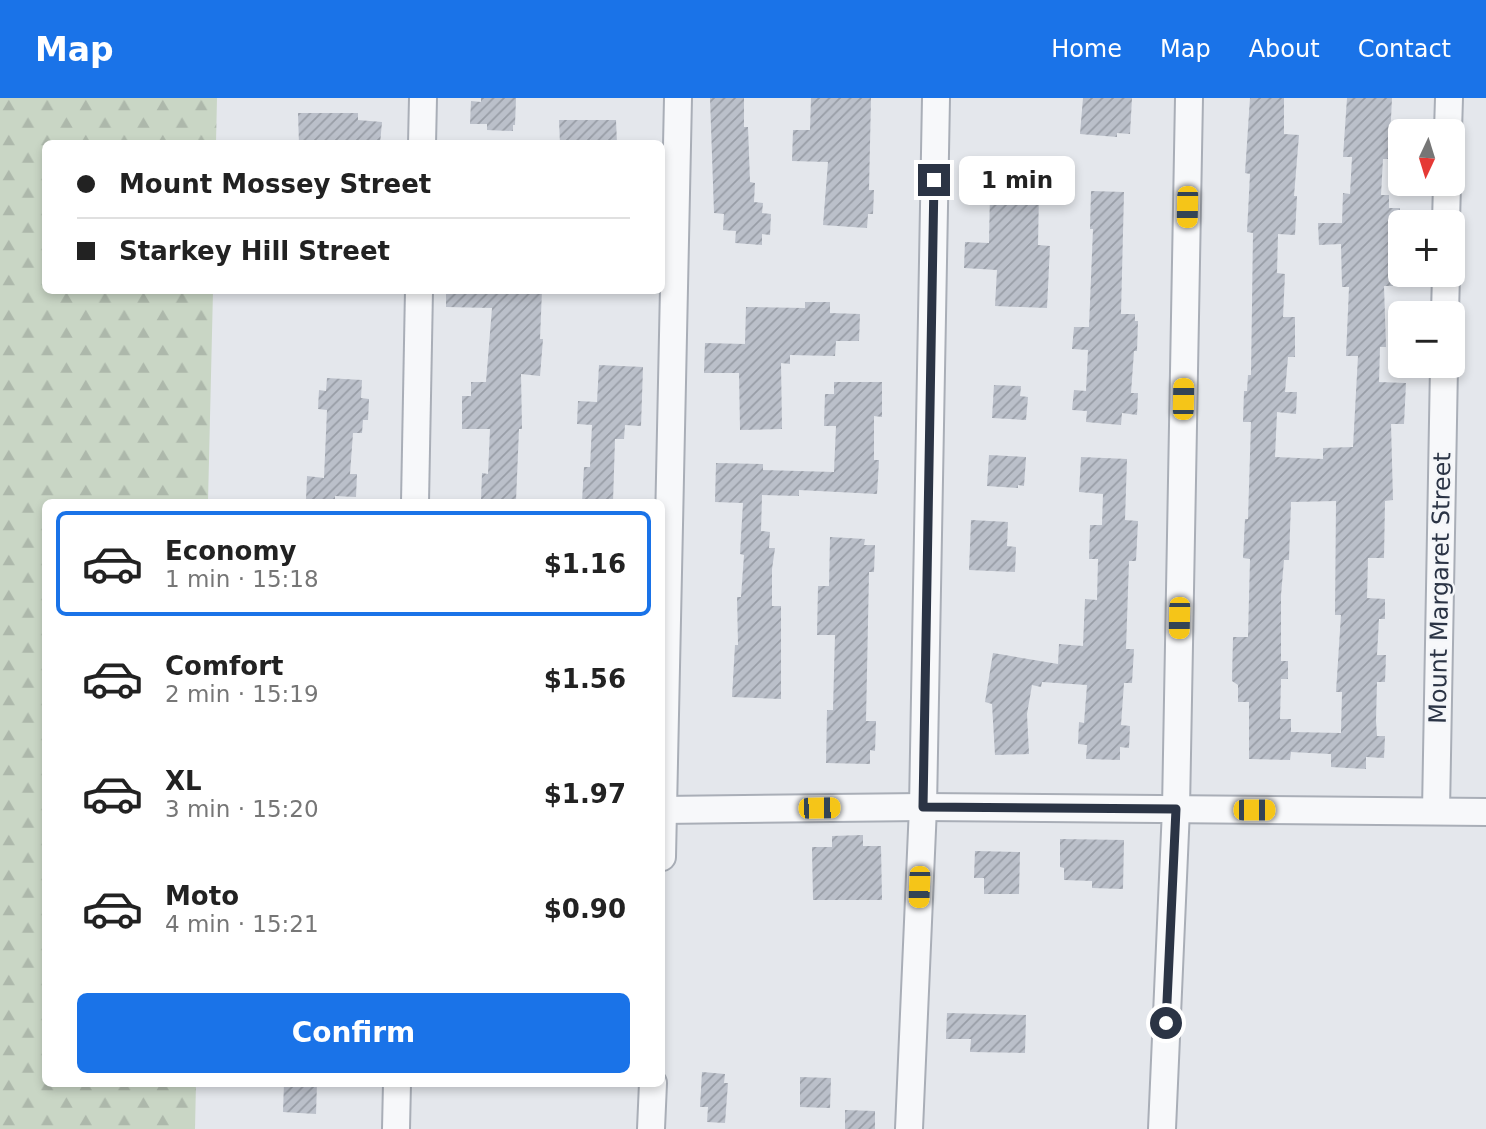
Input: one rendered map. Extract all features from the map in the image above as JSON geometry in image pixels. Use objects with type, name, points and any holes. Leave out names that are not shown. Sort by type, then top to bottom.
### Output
[{"type":"street","points":[[422,140],[423,98]]},
{"type":"street","points":[[665,676],[678,98]]},
{"type":"street","points":[[909,1129],[923,807],[936,98]]},
{"type":"street","points":[[1162,1129],[1176,809],[1189,98]]},
{"type":"street","points":[[1448,119],[1449,98]]},
{"type":"street","points":[[415,499],[419,294]]},
{"type":"street","name":"Mount Margaret Street","points":[[1436,811],[1444,378]]},
{"type":"street","points":[[665,810],[923,807],[1486,812]]},
{"type":"street","points":[[396,1129],[397,1087]]},
{"type":"street","points":[[651,1129],[653,1087]]},
{"type":"green space","points":[[0,98],[217,98],[216,140],[42,140],[42,294],[213,294],[208,499],[42,499],[42,1087],[196,1087],[195,1129],[0,1129]]},
{"type":"building","points":[[481,98],[516,98],[513,131],[487,130],[487,124],[470,124],[471,101],[481,102]]},
{"type":"building","points":[[710,98],[744,98],[750,182],[755,183],[754,202],[763,203],[762,213],[771,214],[770,235],[762,234],[762,245],[735,243],[736,231],[723,230],[724,214],[714,213]]},
{"type":"building","points":[[811,98],[871,98],[869,190],[874,190],[873,214],[868,214],[867,228],[823,225],[828,162],[792,161],[793,130],[810,130]]},
{"type":"building","points":[[1083,98],[1132,98],[1130,134],[1117,133],[1117,137],[1080,134]]},
{"type":"building","points":[[1250,98],[1284,98],[1284,134],[1299,135],[1294,196],[1297,196],[1295,235],[1278,234],[1277,273],[1285,274],[1283,317],[1295,317],[1295,357],[1288,357],[1285,392],[1297,392],[1296,414],[1277,412],[1275,457],[1323,459],[1323,448],[1353,447],[1358,356],[1346,356],[1349,287],[1342,287],[1341,244],[1319,245],[1318,223],[1342,223],[1343,193],[1350,194],[1352,157],[1343,157],[1347,98],[1392,98],[1391,119],[1388,119],[1388,159],[1383,159],[1381,195],[1389,196],[1389,208],[1400,210],[1388,210],[1388,286],[1384,286],[1386,347],[1380,347],[1379,382],[1406,383],[1404,424],[1391,424],[1393,500],[1385,501],[1384,558],[1368,558],[1367,598],[1385,599],[1385,619],[1379,619],[1377,655],[1386,655],[1385,682],[1377,682],[1376,721],[1377,736],[1385,736],[1384,758],[1366,757],[1366,769],[1331,767],[1331,754],[1291,752],[1290,760],[1249,759],[1249,702],[1238,702],[1238,685],[1232,681],[1233,637],[1248,637],[1250,559],[1243,558],[1245,519],[1248,519],[1251,422],[1243,422],[1244,391],[1247,391],[1248,375],[1251,375],[1253,233],[1247,232],[1250,174],[1245,173]],"holes":[[[1336,501],[1335,615],[1341,615],[1336,692],[1342,692],[1341,733],[1291,732],[1291,719],[1280,719],[1281,679],[1288,679],[1288,661],[1281,661],[1281,595],[1284,560],[1289,560],[1291,502]]]},
{"type":"building","points":[[298,113],[358,113],[358,120],[382,122],[380,140],[299,140]]},
{"type":"building","points":[[559,120],[616,120],[617,140],[560,140]]},
{"type":"building","points":[[990,190],[1039,191],[1038,245],[1050,246],[1047,308],[995,306],[997,270],[964,268],[965,242],[989,243]]},
{"type":"building","points":[[1091,191],[1124,192],[1121,314],[1135,314],[1135,321],[1138,321],[1131,393],[1138,393],[1137,415],[1122,413],[1121,425],[1086,422],[1087,411],[1072,410],[1074,390],[1086,391],[1088,350],[1072,349],[1074,327],[1089,327],[1093,229],[1090,229]]},
{"type":"building","points":[[446,294],[542,294],[540,339],[543,339],[540,376],[521,374],[522,429],[519,429],[516,499],[481,499],[482,473],[488,474],[490,429],[462,429],[462,396],[471,396],[471,382],[486,382],[492,308],[446,307]]},
{"type":"building","points":[[805,302],[830,302],[830,313],[860,314],[859,341],[836,341],[835,356],[790,355],[790,364],[781,363],[782,429],[740,430],[739,373],[704,373],[705,343],[745,344],[746,307],[805,308]]},
{"type":"building","points":[[599,365],[643,367],[641,426],[625,425],[624,439],[615,439],[613,499],[582,499],[584,467],[590,467],[592,425],[577,424],[578,401],[597,402]]},
{"type":"building","points":[[327,378],[362,380],[361,398],[369,399],[368,420],[363,420],[362,433],[353,433],[350,474],[357,474],[356,497],[306,499],[307,476],[324,478],[327,410],[318,409],[319,390],[326,391]]},
{"type":"building","points":[[834,382],[882,382],[882,417],[874,416],[874,460],[879,460],[877,494],[799,490],[799,496],[762,495],[761,531],[770,532],[769,548],[775,548],[772,606],[781,606],[781,699],[732,697],[735,645],[738,645],[737,597],[741,597],[744,555],[740,554],[743,503],[715,502],[716,463],[763,464],[763,470],[834,472],[836,426],[824,426],[825,394],[834,394]]},
{"type":"building","points":[[994,385],[1021,386],[1020,396],[1028,397],[1026,420],[992,418]]},
{"type":"building","points":[[989,455],[1026,457],[1024,486],[987,486]]},
{"type":"building","points":[[1081,457],[1127,459],[1125,520],[1138,521],[1136,561],[1129,561],[1126,649],[1134,649],[1132,683],[1124,683],[1121,725],[1130,726],[1129,748],[1120,747],[1120,760],[1086,759],[1087,745],[1078,744],[1079,722],[1084,723],[1087,685],[1042,682],[1041,687],[1032,685],[1027,714],[1029,754],[995,755],[992,704],[985,702],[993,653],[1058,664],[1059,644],[1083,646],[1085,599],[1097,600],[1098,559],[1089,559],[1090,525],[1102,525],[1103,494],[1079,492]]},
{"type":"building","points":[[971,520],[1008,522],[1007,546],[1016,547],[1015,572],[969,570]]},
{"type":"building","points":[[830,537],[865,539],[864,545],[875,545],[874,572],[869,572],[866,721],[876,721],[875,751],[870,750],[870,764],[826,763],[827,710],[833,710],[835,635],[817,635],[818,586],[829,586]]},
{"type":"building","points":[[863,835],[863,846],[881,846],[882,900],[813,900],[812,847],[832,847],[832,836]]},
{"type":"building","points":[[1060,839],[1124,840],[1123,889],[1092,888],[1092,881],[1064,880],[1064,868],[1060,867]]},
{"type":"building","points":[[975,851],[1020,852],[1019,894],[984,894],[984,878],[974,878]]},
{"type":"building","points":[[947,1013],[1026,1015],[1025,1053],[970,1052],[971,1039],[946,1039]]},
{"type":"building","points":[[702,1072],[725,1074],[724,1083],[728,1083],[725,1123],[707,1122],[708,1107],[700,1107]]},
{"type":"building","points":[[800,1077],[831,1078],[830,1108],[800,1107]]},
{"type":"building","points":[[284,1087],[317,1087],[316,1114],[283,1112]]},
{"type":"building","points":[[845,1110],[875,1111],[875,1129],[845,1129]]},
{"type":"route","points":[[934,180],[923,807],[1176,809],[1166,1023]]}]
